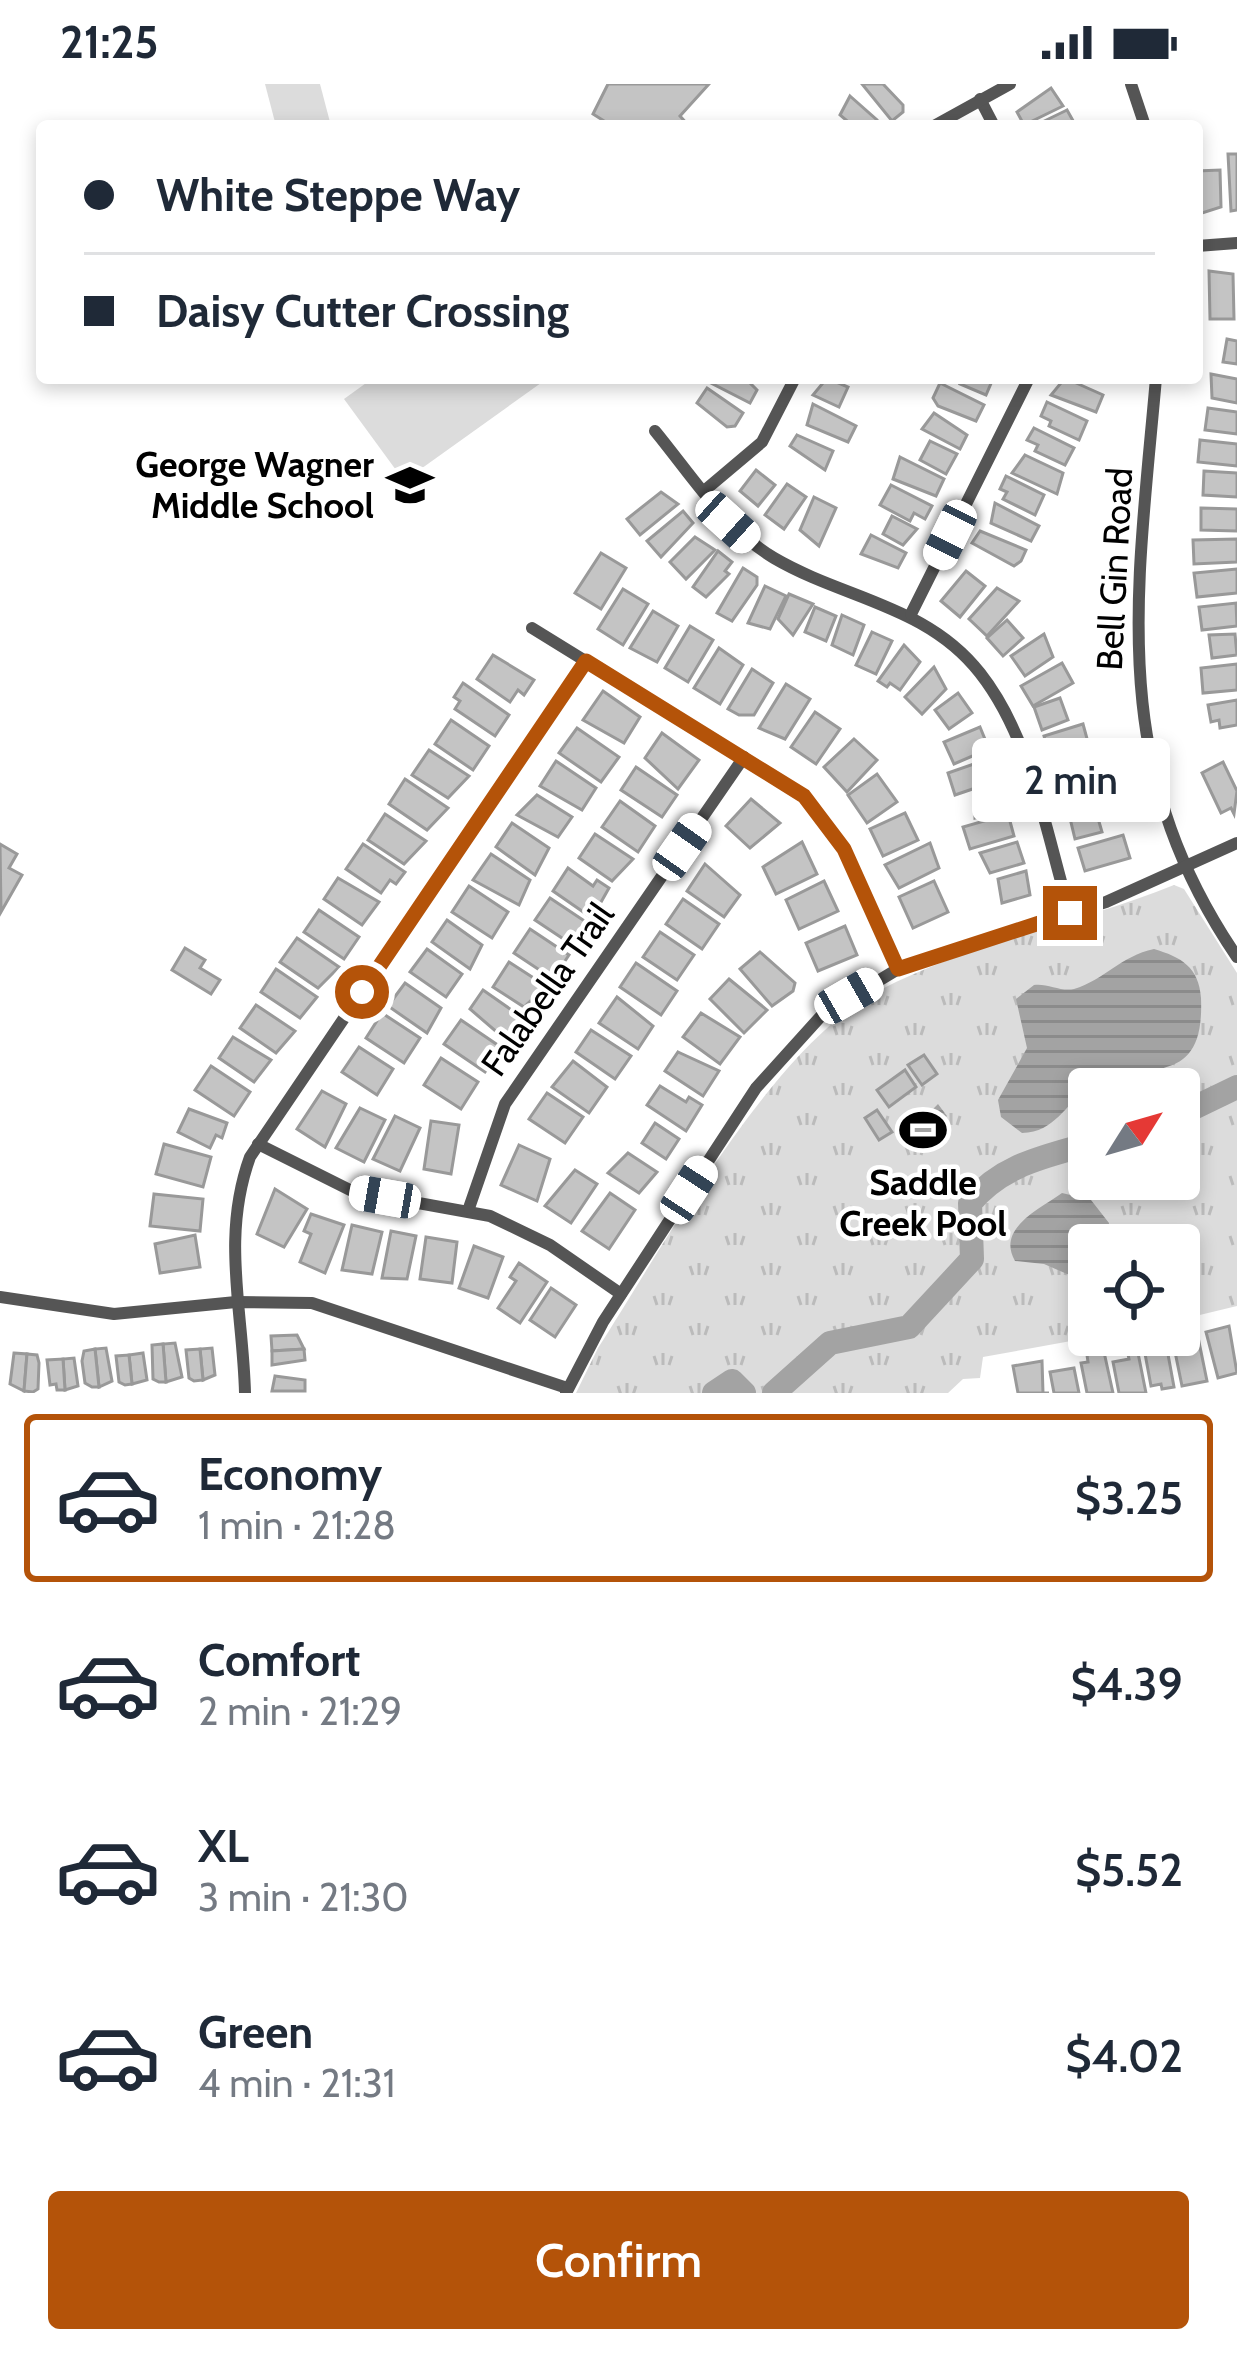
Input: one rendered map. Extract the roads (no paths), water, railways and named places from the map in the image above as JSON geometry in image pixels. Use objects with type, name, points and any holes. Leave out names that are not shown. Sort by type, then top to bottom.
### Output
[{"type":"street","points":[[945,120],[1010,84]]},
{"type":"street","points":[[1131,84],[1143,120]]},
{"type":"street","points":[[980,100],[991,120]]},
{"type":"street","points":[[1203,246],[1237,243]]},
{"type":"street","points":[[704,491],[761,442],[792,384]]},
{"type":"street","points":[[911,614],[1026,384]]},
{"type":"street","name":"Bell Gin Road","points":[[1156,384],[1136,636],[1148,756],[1185,866],[1237,957]]},
{"type":"street","points":[[655,431],[728,522],[778,560],[911,614],[960,651],[1005,711],[1070,913]]},
{"type":"street","points":[[532,628],[785,781],[825,820],[898,969]]},
{"type":"street","points":[[245,1393],[236,1302],[236,1196],[258,1144],[586,661]]},
{"type":"street","name":"Falabella Trail","points":[[469,1208],[505,1104],[744,758]]},
{"type":"street","points":[[0,1297],[114,1314],[236,1302],[312,1303],[357,1313],[567,1391],[621,1294],[770,1068],[823,1015],[898,969],[1070,913],[1237,843]]},
{"type":"street","points":[[258,1144],[352,1191],[469,1208],[550,1244],[621,1294]]},
{"type":"waterway","points":[[1200,1105],[1237,1087]]},
{"type":"waterway","points":[[774,1393],[830,1343],[909,1327],[972,1259],[970,1203],[1024,1164],[1068,1150]]},
{"type":"waterway","points":[[714,1393],[732,1381],[744,1393]]},
{"type":"place","name":"George Wagner Middle School","points":[[410,485]]},
{"type":"place","name":"Saddle Creek Pool","points":[[923,1130]]}]
